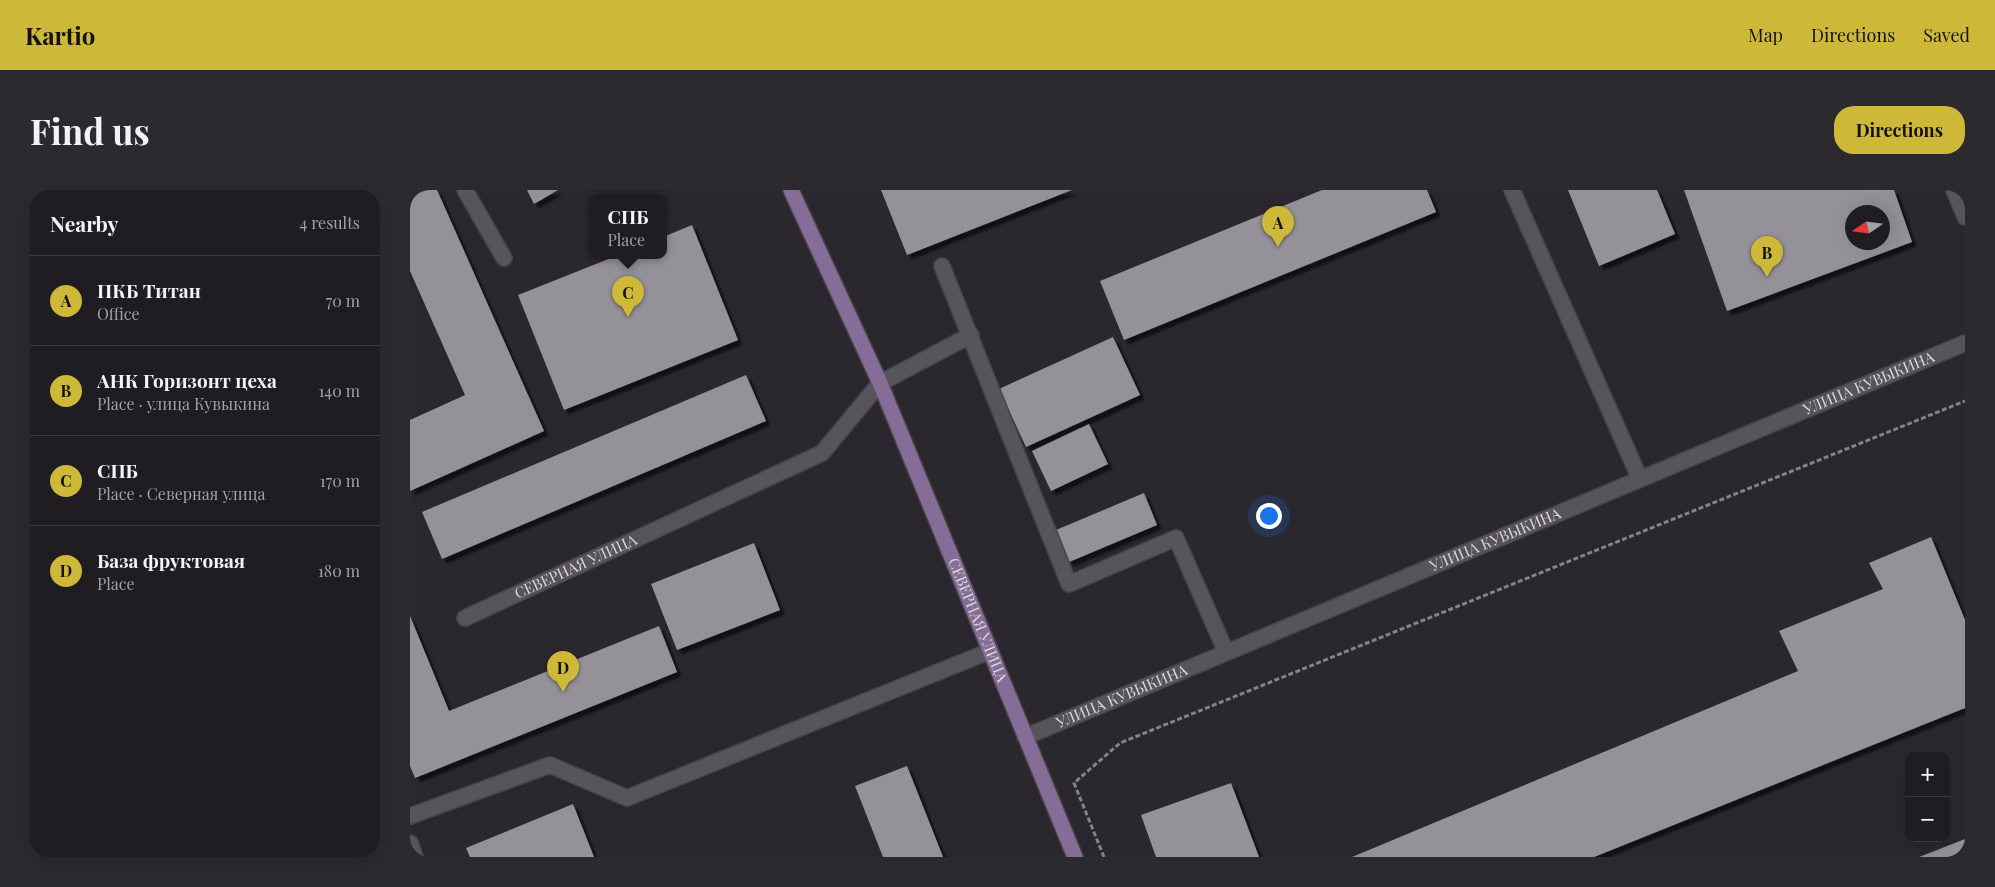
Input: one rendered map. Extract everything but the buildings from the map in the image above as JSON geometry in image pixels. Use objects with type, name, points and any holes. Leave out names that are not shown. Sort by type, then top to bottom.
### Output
[{"type":"main road","name":"СЕВЕРНАЯ УЛИЦА","points":[[790,190],[880,383],[1075,857]]},
{"type":"street","points":[[465,190],[504,258]]},
{"type":"street","points":[[1512,190],[1640,479]]},
{"type":"street","points":[[1954,190],[1965,217]]},
{"type":"street","points":[[942,266],[1069,584],[1176,538],[1226,652]]},
{"type":"street","points":[[880,383],[971,335]]},
{"type":"street","name":"УЛИЦА КУВЫКИНА","points":[[1025,737],[1965,343]]},
{"type":"street","name":"СЕВЕРНАЯ УЛИЦА","points":[[465,618],[822,453],[880,383]]},
{"type":"street","points":[[410,816],[550,765],[627,798],[990,651]]},
{"type":"street","points":[[410,844],[415,857]]},
{"type":"path","points":[[1104,857],[1074,783],[1120,744],[1965,401]]},
{"type":"place","name":"ПКБ Титан","points":[[1278,247]]},
{"type":"place","name":"АНК Горизонт цеха","points":[[1767,277]]},
{"type":"place","name":"СПБ","points":[[628,317]]},
{"type":"place","name":"База фруктовая","points":[[563,692]]}]
